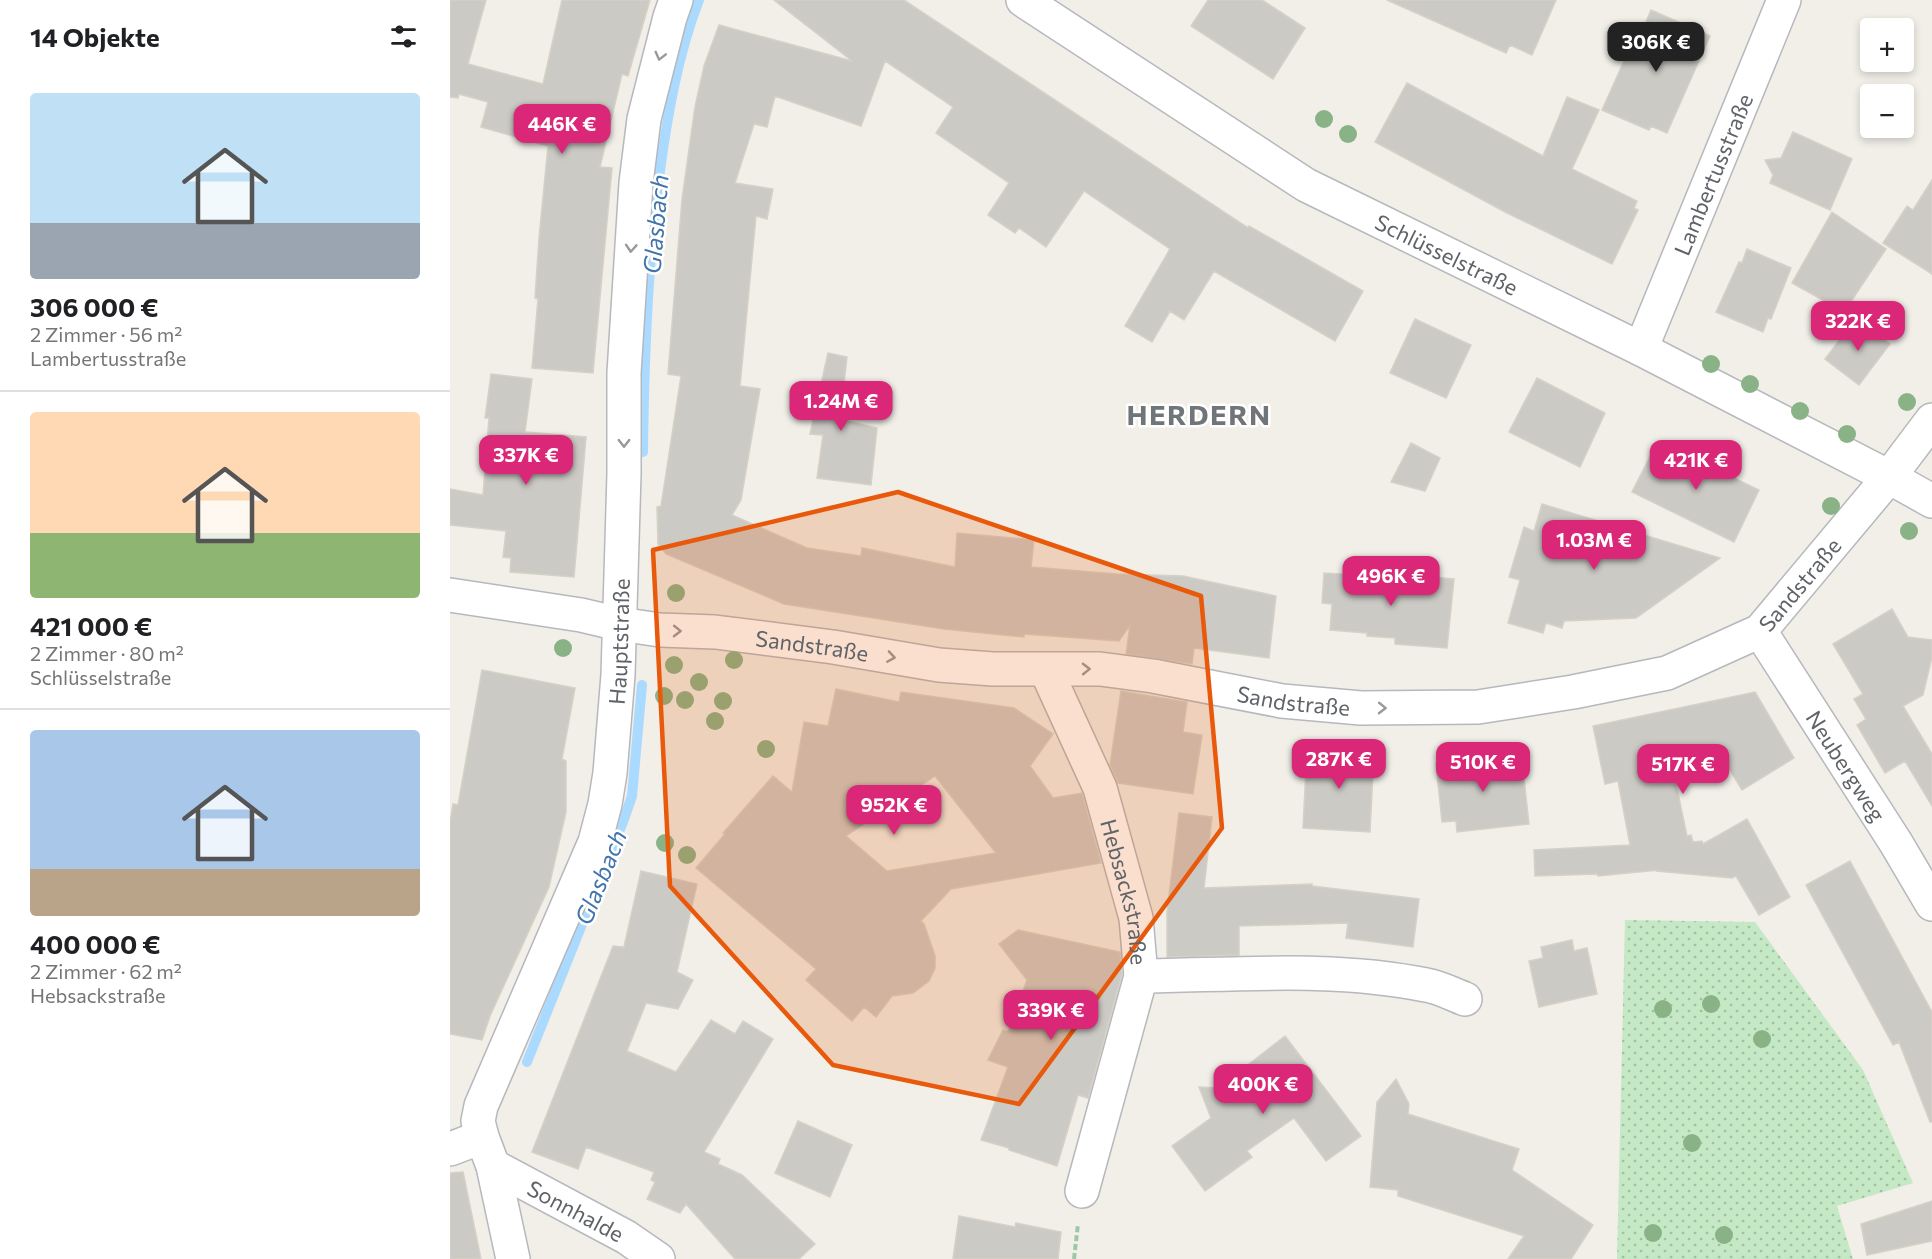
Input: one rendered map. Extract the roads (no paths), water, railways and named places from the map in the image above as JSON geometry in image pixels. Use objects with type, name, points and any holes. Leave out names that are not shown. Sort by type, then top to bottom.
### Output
[{"type":"street","name":"Hauptstraße","points":[[513,1259],[478,1121],[481,1106],[595,842],[605,804],[613,738],[619,624],[624,474],[624,374],[636,183],[644,119],[676,0]]},
{"type":"street","name":"Schlüsselstraße","points":[[1023,0],[1306,185],[1641,349],[1932,501]]},
{"type":"street","name":"Lambertusstraße","points":[[1641,349],[1784,0]]},
{"type":"street","name":"Sandstraße","points":[[450,595],[581,615],[660,630],[727,633],[939,664],[993,669],[1100,669],[1153,676],[1282,701],[1350,707],[1421,709],[1478,707],[1573,692],[1667,673],[1760,631],[1889,477],[1932,420]]},
{"type":"street","name":"Neubergweg","points":[[1760,631],[1896,843],[1932,904]]},
{"type":"street","name":"Hebsackstraße","points":[[1046,670],[1100,789],[1136,918],[1141,976],[1082,1191]]},
{"type":"street","points":[[1141,976],[1280,974],[1365,976],[1428,985],[1465,999]]},
{"type":"street","points":[[450,1149],[487,1152]]},
{"type":"street","name":"Sonnhalde","points":[[487,1152],[658,1259]]},
{"type":"waterway","name":"Glasbach","points":[[643,452],[647,315],[659,178],[674,88],[699,0]]},
{"type":"waterway","name":"Glasbach","points":[[527,1062],[632,796],[642,685]]},
{"type":"district","name":"HERDERN","points":[[1199,414]]}]
